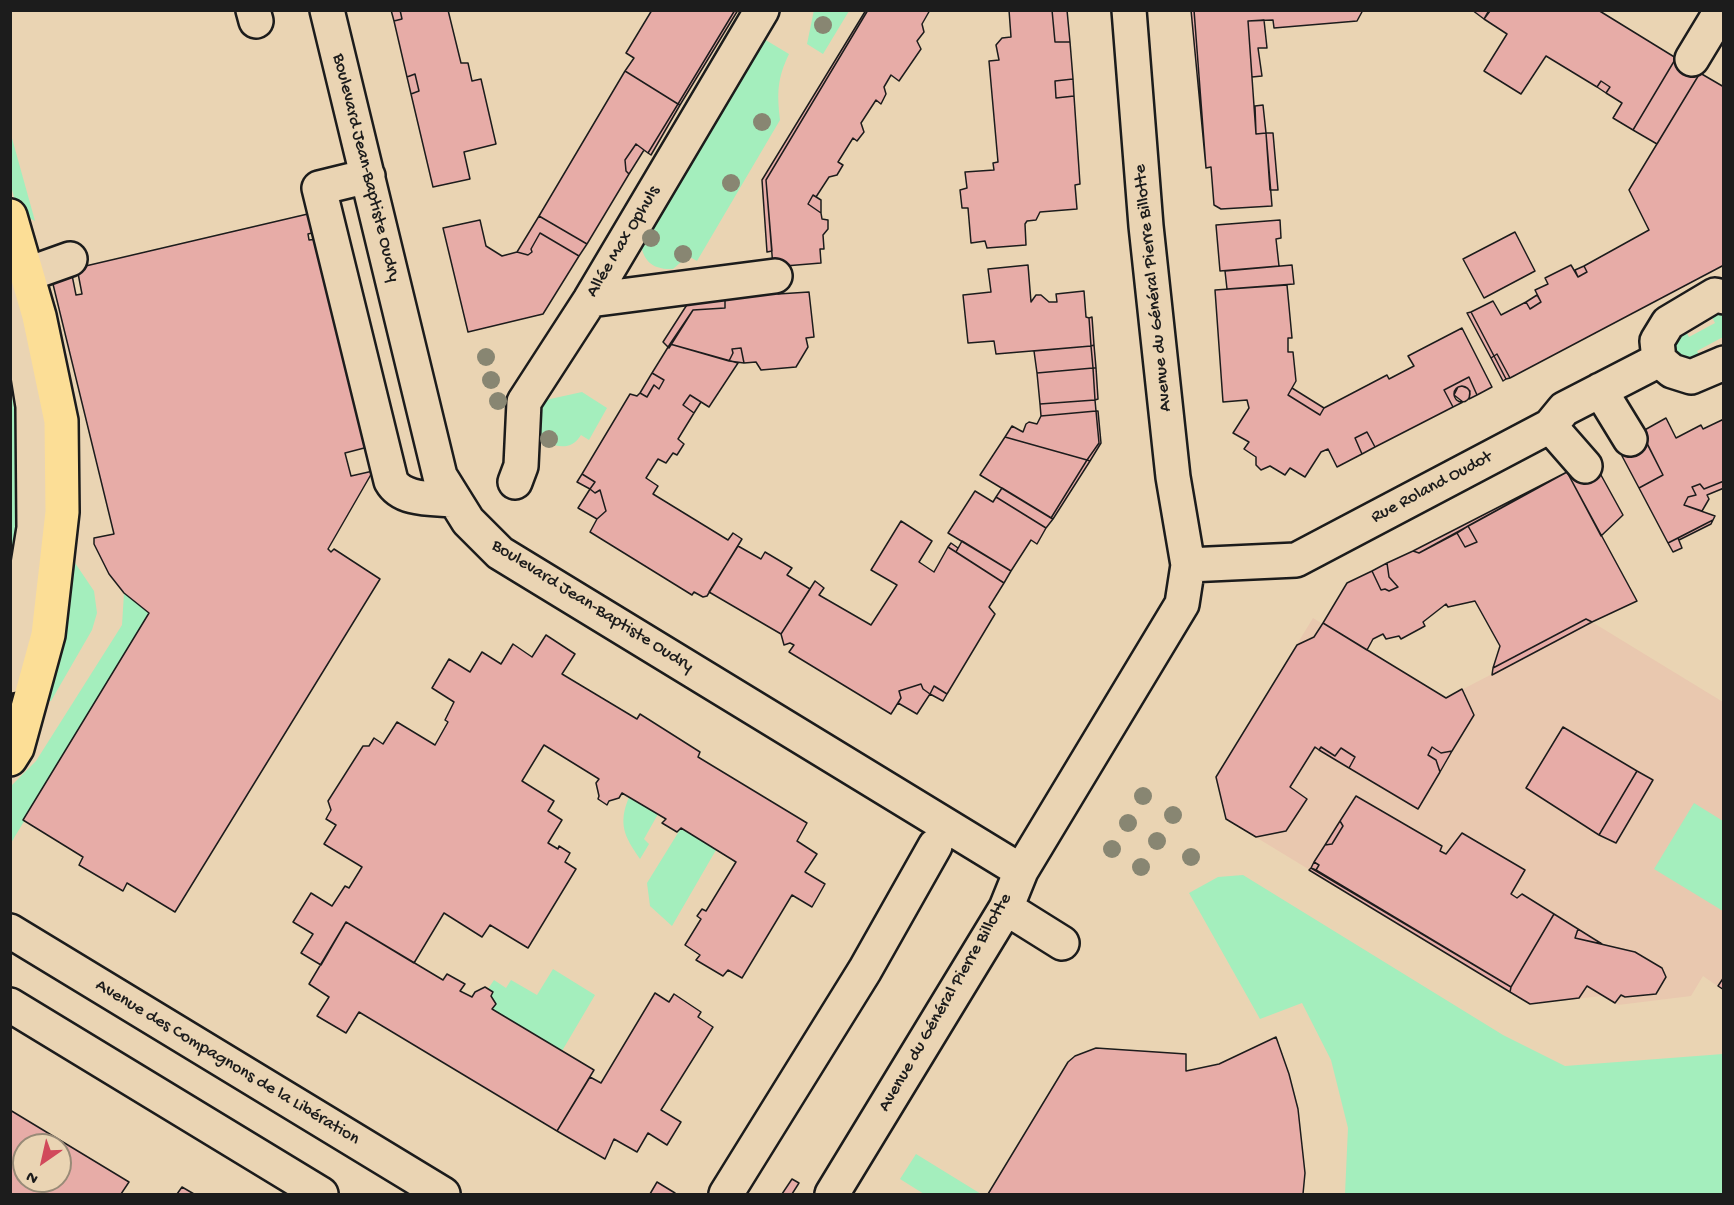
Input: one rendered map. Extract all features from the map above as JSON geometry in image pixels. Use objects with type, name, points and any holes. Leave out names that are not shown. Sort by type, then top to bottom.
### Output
[{"type":"highway","points":[[10,216],[17,276],[39,316],[61,421],[62,512],[48,635],[17,748],[10,759]]},
{"type":"street","name":"Boulevard Jean-Baptiste Oudry","points":[[327,10],[440,476],[468,521],[500,553],[1021,871]]},
{"type":"street","name":"Allée Max Ophuls","points":[[515,482],[521,466],[524,402],[590,300],[762,10]]},
{"type":"street","name":"Avenue du Général Pierre Billotte","points":[[832,1194],[1006,908],[1021,871],[1182,604],[1188,565],[1173,477],[1146,226],[1129,10]]},
{"type":"street","points":[[1692,59],[1717,15]]},
{"type":"street","points":[[368,176],[320,188],[390,481],[394,488],[403,494],[454,500]]},
{"type":"street","points":[[10,675],[34,528],[33,406],[17,276],[70,259]]},
{"type":"street","points":[[590,300],[774,276]]},
{"type":"street","points":[[1724,297],[1715,294],[1668,323],[1657,341],[1659,360],[1672,371],[1691,378],[1724,363]]},
{"type":"street","name":"Rue Roland Oudot","points":[[1188,565],[1296,560],[1550,426],[1564,409],[1659,360]]},
{"type":"street","points":[[1600,390],[1630,439]]},
{"type":"street","points":[[1550,426],[1585,466]]},
{"type":"street","points":[[726,1194],[865,970],[935,846]]},
{"type":"street","points":[[1006,908],[1062,943]]},
{"type":"street","name":"Avenue des Compagnons de la Libération","points":[[10,931],[443,1194]]},
{"type":"street","points":[[10,1005],[321,1194]]},
{"type":"shaded area","points":[[1313,618],[1446,698],[1592,622],[1723,702],[1723,990],[1703,976],[1691,996],[1618,1005],[1602,996],[1530,1004],[1226,819],[1216,777]]},
{"type":"green space","points":[[814,10],[849,11],[823,54],[807,44]]},
{"type":"green space","points":[[754,33],[789,54],[779,86],[780,120],[697,261],[688,256],[673,269],[654,266],[646,259],[641,241]]},
{"type":"green space","points":[[10,131],[35,221],[18,212],[11,186]]},
{"type":"green space","points":[[1723,308],[1723,337],[1697,351],[1703,363],[1678,362],[1671,338],[1683,326],[1689,337],[1715,323],[1709,311]]},
{"type":"green space","points":[[10,384],[23,462],[10,620]]},
{"type":"green space","points":[[582,392],[607,408],[589,440],[581,435],[570,445],[558,446],[545,441],[534,432],[541,401]]},
{"type":"green space","points":[[71,557],[94,591],[97,613],[92,630],[51,701],[41,700]]},
{"type":"green space","points":[[124,593],[149,613],[11,843],[11,786],[36,761],[122,625]]},
{"type":"green space","points":[[629,797],[658,814],[644,839],[649,844],[640,859],[624,830],[624,815]]},
{"type":"green space","points":[[1694,803],[1723,821],[1723,911],[1654,869]]},
{"type":"green space","points":[[681,828],[716,850],[672,926],[650,906],[647,883]]},
{"type":"green space","points":[[1243,875],[1503,1035],[1565,1066],[1723,1054],[1723,1194],[1345,1194],[1348,1128],[1331,1060],[1302,1003],[1260,1019],[1189,893],[1218,877]]},
{"type":"green space","points":[[553,969],[595,995],[562,1051],[492,1009],[496,1004],[491,996],[493,992],[488,989],[494,980],[506,988],[511,980],[537,995]]},
{"type":"green space","points":[[916,1154],[981,1194],[924,1194],[900,1179]]},
{"type":"building","points":[[391,10],[400,10],[402,19],[394,21]]},
{"type":"building","points":[[400,10],[448,10],[461,63],[468,63],[472,81],[481,79],[496,144],[464,152],[470,179],[433,187],[411,94],[419,91],[415,74],[407,77],[394,21],[402,19]]},
{"type":"building","points":[[652,10],[735,10],[678,104],[625,71],[634,58],[626,53]]},
{"type":"building","points":[[735,10],[738,10],[680,105],[678,104]]},
{"type":"building","points":[[868,10],[766,180],[772,251],[767,252],[762,180]]},
{"type":"building","points":[[868,10],[930,10],[922,24],[924,32],[917,41],[921,49],[899,81],[891,75],[884,87],[886,94],[881,104],[876,100],[861,123],[864,132],[857,141],[853,138],[838,162],[843,165],[837,175],[829,177],[816,197],[813,195],[808,204],[821,213],[822,219],[828,220],[828,229],[823,235],[824,249],[820,249],[821,263],[773,267],[766,180]]},
{"type":"building","points":[[1009,10],[1052,10],[1055,42],[1070,42],[1073,79],[1055,81],[1056,98],[1074,96],[1080,184],[1075,185],[1077,209],[1040,212],[1036,220],[1027,221],[1025,224],[1026,245],[987,248],[985,241],[971,243],[968,208],[962,208],[960,190],[967,188],[965,172],[994,170],[993,163],[998,162],[989,61],[999,60],[996,45],[1002,38],[1011,37]]},
{"type":"building","points":[[1052,10],[1067,10],[1070,42],[1055,42]]},
{"type":"building","points":[[1191,10],[1194,10],[1206,168]]},
{"type":"building","points":[[1194,10],[1363,10],[1357,21],[1274,28],[1273,20],[1248,21],[1256,134],[1266,133],[1272,206],[1221,209],[1214,205],[1211,167],[1206,168]]},
{"type":"building","points":[[1472,10],[1489,10],[1490,11],[1484,19]]},
{"type":"building","points":[[1489,10],[1598,10],[1676,58],[1633,130],[1613,118],[1622,103],[1606,93],[1610,87],[1601,81],[1597,87],[1546,56],[1521,94],[1484,71],[1507,34],[1484,19]]},
{"type":"building","points":[[1264,20],[1267,48],[1258,48],[1262,76],[1252,77],[1248,21]]},
{"type":"building","points":[[1676,58],[1700,73],[1657,144],[1633,130]]},
{"type":"building","points":[[625,71],[678,104],[648,153],[636,144],[625,160],[626,171],[629,174],[587,244],[539,216]]},
{"type":"building","points":[[1700,73],[1724,87],[1724,265],[1510,378],[1497,354],[1494,356],[1471,312],[1493,301],[1501,315],[1526,302],[1530,309],[1541,302],[1535,290],[1548,284],[1545,278],[1571,265],[1578,277],[1587,272],[1584,266],[1649,230],[1629,190]]},
{"type":"building","points":[[415,74],[419,91],[411,94],[407,77]]},
{"type":"building","points":[[1073,79],[1074,96],[1056,98],[1055,81]]},
{"type":"building","points":[[1601,81],[1610,87],[1606,93],[1597,87]]},
{"type":"building","points":[[678,104],[680,105],[651,155],[648,153]]},
{"type":"building","points":[[1263,105],[1266,133],[1256,134],[1255,106]]},
{"type":"building","points":[[1266,133],[1273,133],[1278,190],[1270,190]]},
{"type":"building","points":[[636,144],[644,150],[629,174],[626,171],[625,160]]},
{"type":"building","points":[[813,195],[821,200],[821,213],[808,204]]},
{"type":"building","points":[[312,213],[316,232],[308,234],[309,240],[318,239],[368,447],[345,453],[351,476],[373,471],[328,549],[331,552],[334,549],[380,579],[175,912],[127,883],[123,891],[79,865],[83,857],[23,820],[149,613],[124,593],[109,574],[94,544],[94,538],[114,534],[52,280],[72,275],[76,295],[82,294],[77,268]]},
{"type":"building","points":[[539,216],[587,244],[579,256],[540,233],[531,249],[532,252],[528,255],[517,252]]},
{"type":"building","points":[[480,220],[486,246],[502,256],[517,252],[528,255],[532,252],[531,249],[540,233],[579,256],[543,314],[468,332],[443,228]]},
{"type":"building","points":[[1280,220],[1281,238],[1276,239],[1279,266],[1220,271],[1216,225]]},
{"type":"building","points":[[1515,232],[1535,271],[1484,298],[1463,259]]},
{"type":"building","points":[[1028,265],[1031,302],[1036,295],[1041,295],[1049,302],[1057,302],[1056,294],[1084,291],[1091,346],[996,354],[994,341],[968,343],[963,295],[991,292],[988,269]]},
{"type":"building","points":[[1292,265],[1294,284],[1227,289],[1225,271]]},
{"type":"building","points":[[1584,266],[1587,272],[1578,277],[1575,270]]},
{"type":"building","points":[[1287,285],[1292,338],[1288,338],[1288,352],[1293,352],[1296,381],[1288,395],[1320,415],[1324,408],[1387,375],[1389,379],[1414,366],[1408,356],[1462,328],[1492,387],[1477,395],[1469,377],[1444,390],[1453,407],[1375,447],[1367,432],[1355,438],[1362,454],[1337,467],[1328,449],[1321,452],[1305,477],[1290,468],[1285,475],[1270,466],[1261,470],[1256,465],[1256,457],[1244,449],[1249,442],[1233,433],[1249,408],[1247,400],[1223,402],[1215,290]]},
{"type":"building","points":[[778,290],[778,294],[809,292],[814,337],[806,338],[808,347],[796,367],[761,370],[756,362],[744,363],[741,348],[732,349],[733,353],[729,361],[670,344],[693,310],[725,308],[725,298],[752,296],[752,292]]},
{"type":"building","points":[[1537,295],[1541,302],[1530,309],[1526,302]]},
{"type":"building","points":[[725,298],[725,308],[693,310],[669,348],[663,342],[690,300]]},
{"type":"building","points":[[1471,312],[1494,356],[1491,358],[1467,313]]},
{"type":"building","points":[[1092,317],[1094,345],[1091,346],[1089,318]]},
{"type":"building","points":[[670,344],[738,363],[709,407],[690,395],[683,405],[694,413],[678,439],[684,444],[677,455],[673,453],[666,463],[658,459],[646,478],[658,486],[653,494],[728,540],[733,533],[742,539],[707,596],[703,597],[694,592],[692,595],[590,532],[597,519],[606,511],[600,490],[595,493],[590,489],[595,482],[582,474],[630,394],[637,396],[640,393],[647,397],[654,385],[659,389],[664,380],[652,373]]},
{"type":"building","points":[[1094,345],[1096,368],[1093,368],[1091,346]]},
{"type":"building","points":[[1091,346],[1093,368],[1037,373],[1034,351]]},
{"type":"building","points":[[741,348],[744,363],[729,361],[733,353],[732,349]]},
{"type":"building","points":[[1497,354],[1510,378],[1506,379],[1494,356]]},
{"type":"building","points":[[1494,356],[1506,379],[1503,381],[1491,358]]},
{"type":"building","points":[[1093,368],[1096,368],[1098,399],[1095,400]]},
{"type":"building","points":[[1093,368],[1095,400],[1040,404],[1037,373]]},
{"type":"building","points":[[652,373],[664,380],[659,389],[654,385],[647,397],[640,393]]},
{"type":"building","points":[[1469,377],[1477,395],[1469,399],[1470,391],[1462,386],[1458,387],[1454,395],[1463,402],[1453,407],[1444,390]]},
{"type":"building","points":[[1462,386],[1470,394],[1462,402],[1454,394]]},
{"type":"building","points":[[1292,388],[1324,408],[1320,415],[1288,395]]},
{"type":"building","points":[[690,395],[701,402],[694,413],[683,405]]},
{"type":"building","points":[[1095,400],[1096,411],[1041,416],[1040,404]]},
{"type":"building","points":[[1096,411],[1098,411],[1101,443],[1090,461],[1087,460],[1099,443]]},
{"type":"building","points":[[1096,411],[1099,443],[1087,460],[1005,437],[1012,426],[1023,432],[1026,424],[1029,422],[1037,424],[1041,416]]},
{"type":"building","points":[[1666,418],[1676,438],[1701,425],[1703,429],[1724,419],[1724,481],[1704,489],[1700,484],[1692,487],[1696,495],[1688,497],[1684,505],[1715,516],[1713,520],[1668,543],[1639,488],[1663,475],[1641,432]]},
{"type":"building","points":[[1367,432],[1375,447],[1362,454],[1355,438]]},
{"type":"building","points":[[1005,437],[1087,460],[1051,518],[980,475]]},
{"type":"building","points":[[1647,443],[1663,475],[1639,488],[1622,456]]},
{"type":"building","points":[[1087,460],[1090,461],[1053,519],[1051,518]]},
{"type":"building","points":[[1596,466],[1623,515],[1601,536],[1567,472]]},
{"type":"building","points":[[1567,472],[1419,553],[1413,551]]},
{"type":"building","points":[[1567,472],[1637,601],[1592,622],[1586,619],[1493,668],[1500,646],[1475,601],[1448,607],[1446,604],[1423,622],[1425,626],[1401,639],[1399,636],[1386,639],[1383,634],[1373,639],[1367,650],[1323,623],[1347,583],[1372,571],[1381,590],[1389,591],[1398,587],[1389,577],[1387,563],[1413,551],[1419,553],[1457,533],[1465,547],[1477,542],[1468,526]]},
{"type":"building","points":[[582,474],[595,482],[590,489],[577,482]]},
{"type":"building","points":[[1724,481],[1724,488],[1707,495],[1709,499],[1702,511],[1684,505],[1688,497],[1696,495],[1692,487],[1700,484],[1704,489]]},
{"type":"building","points":[[1002,488],[1053,519],[1046,528],[996,497]]},
{"type":"building","points":[[590,489],[595,493],[600,490],[606,511],[597,519],[578,508]]},
{"type":"building","points":[[975,491],[993,502],[996,497],[1046,528],[1037,544],[1031,540],[1011,571],[948,533]]},
{"type":"building","points":[[1713,520],[1711,524],[1679,540],[1678,538]]},
{"type":"building","points":[[901,521],[932,541],[919,562],[934,572],[948,547],[1004,583],[989,607],[995,614],[947,694],[934,686],[930,694],[923,689],[921,684],[899,691],[901,698],[891,714],[789,652],[794,645],[790,643],[784,645],[781,634],[815,581],[824,588],[819,595],[871,625],[897,585],[871,570]]},
{"type":"building","points":[[1468,526],[1477,542],[1465,547],[1457,533]]},
{"type":"building","points":[[1678,538],[1682,548],[1673,552],[1668,543]]},
{"type":"building","points":[[962,541],[1011,571],[1004,583],[956,552]]},
{"type":"building","points":[[951,543],[958,548],[956,552],[948,547]]},
{"type":"building","points":[[738,546],[761,559],[765,552],[792,568],[787,575],[810,589],[781,634],[709,592]]},
{"type":"building","points":[[1387,563],[1389,577],[1398,587],[1389,591],[1381,590],[1372,571]]},
{"type":"building","points":[[1586,619],[1592,622],[1492,675],[1493,668]]},
{"type":"building","points":[[1323,623],[1446,698],[1462,689],[1474,715],[1452,751],[1441,753],[1432,747],[1428,755],[1436,760],[1440,772],[1418,809],[1349,768],[1355,757],[1341,748],[1335,756],[1321,747],[1319,750],[1315,747],[1290,787],[1307,799],[1286,831],[1256,837],[1226,819],[1216,777],[1297,645],[1314,637]]},
{"type":"building","points":[[546,635],[575,654],[562,674],[637,719],[640,714],[700,752],[698,757],[807,823],[797,841],[817,854],[805,872],[825,884],[812,907],[792,895],[742,978],[728,970],[723,976],[696,960],[700,955],[685,945],[701,919],[697,916],[702,909],[706,911],[736,862],[681,828],[677,832],[662,823],[666,819],[622,793],[619,798],[609,801],[607,805],[598,799],[596,783],[599,779],[544,745],[522,781],[554,801],[548,811],[562,820],[548,843],[558,849],[559,846],[570,853],[565,862],[576,869],[528,948],[490,925],[482,937],[444,913],[414,963],[346,922],[321,965],[301,953],[313,934],[293,922],[311,893],[332,906],[345,886],[349,888],[362,867],[324,844],[336,825],[326,819],[331,810],[328,801],[363,746],[369,746],[374,738],[383,744],[397,722],[435,745],[448,722],[445,720],[454,702],[432,688],[449,659],[470,672],[482,652],[501,664],[513,644],[532,657]]},
{"type":"building","points":[[921,684],[923,689],[930,694],[917,714],[898,703],[901,698],[899,691]]},
{"type":"building","points":[[934,686],[947,694],[943,701],[930,694]]},
{"type":"building","points":[[1563,727],[1637,771],[1599,835],[1526,788]]},
{"type":"building","points":[[1321,747],[1335,756],[1341,748],[1355,757],[1349,768],[1319,750]]},
{"type":"building","points":[[1432,747],[1441,753],[1452,751],[1440,772],[1436,760],[1428,755]]},
{"type":"building","points":[[1637,771],[1653,780],[1616,843],[1599,835]]},
{"type":"building","points":[[1356,796],[1442,846],[1440,851],[1446,854],[1462,833],[1525,870],[1511,894],[1517,898],[1522,894],[1554,914],[1511,987],[1316,870],[1319,865],[1314,862],[1325,845],[1332,844],[1343,826],[1340,821]]},
{"type":"building","points":[[1340,821],[1343,826],[1332,844],[1325,845]]},
{"type":"building","points":[[1314,862],[1319,865],[1316,870],[1311,868]]},
{"type":"building","points":[[1311,868],[1511,987],[1510,992],[1309,870]]},
{"type":"building","points":[[1554,914],[1578,929],[1575,938],[1635,952],[1662,968],[1666,977],[1656,994],[1625,997],[1621,995],[1615,1003],[1587,986],[1579,998],[1530,1004],[1510,992]]},
{"type":"building","points":[[346,922],[443,980],[447,974],[465,984],[460,991],[472,997],[475,992],[485,987],[493,992],[491,996],[496,1004],[492,1009],[594,1070],[557,1131],[359,1012],[346,1033],[317,1016],[329,997],[309,984]]},
{"type":"building","points":[[1578,929],[1602,944],[1575,938]]},
{"type":"building","points":[[1724,977],[1724,990],[1718,986]]},
{"type":"building","points":[[655,993],[669,1002],[674,994],[701,1012],[698,1017],[713,1027],[661,1110],[681,1122],[667,1145],[648,1133],[637,1152],[614,1139],[605,1159],[557,1131],[590,1077],[601,1083]]},
{"type":"building","points":[[1276,1037],[1298,1109],[1305,1173],[1303,1194],[988,1194],[1068,1062],[1075,1056],[1096,1048],[1186,1054],[1186,1071],[1219,1064]]},
{"type":"building","points":[[10,1110],[48,1133],[12,1133],[12,1193],[72,1193],[72,1148],[129,1182],[121,1194],[10,1194]]},
{"type":"building","points":[[792,1179],[799,1183],[792,1194],[782,1194]]},
{"type":"building","points":[[657,1182],[675,1193],[650,1194]]},
{"type":"building","points":[[182,1187],[194,1194],[177,1194]]}]
